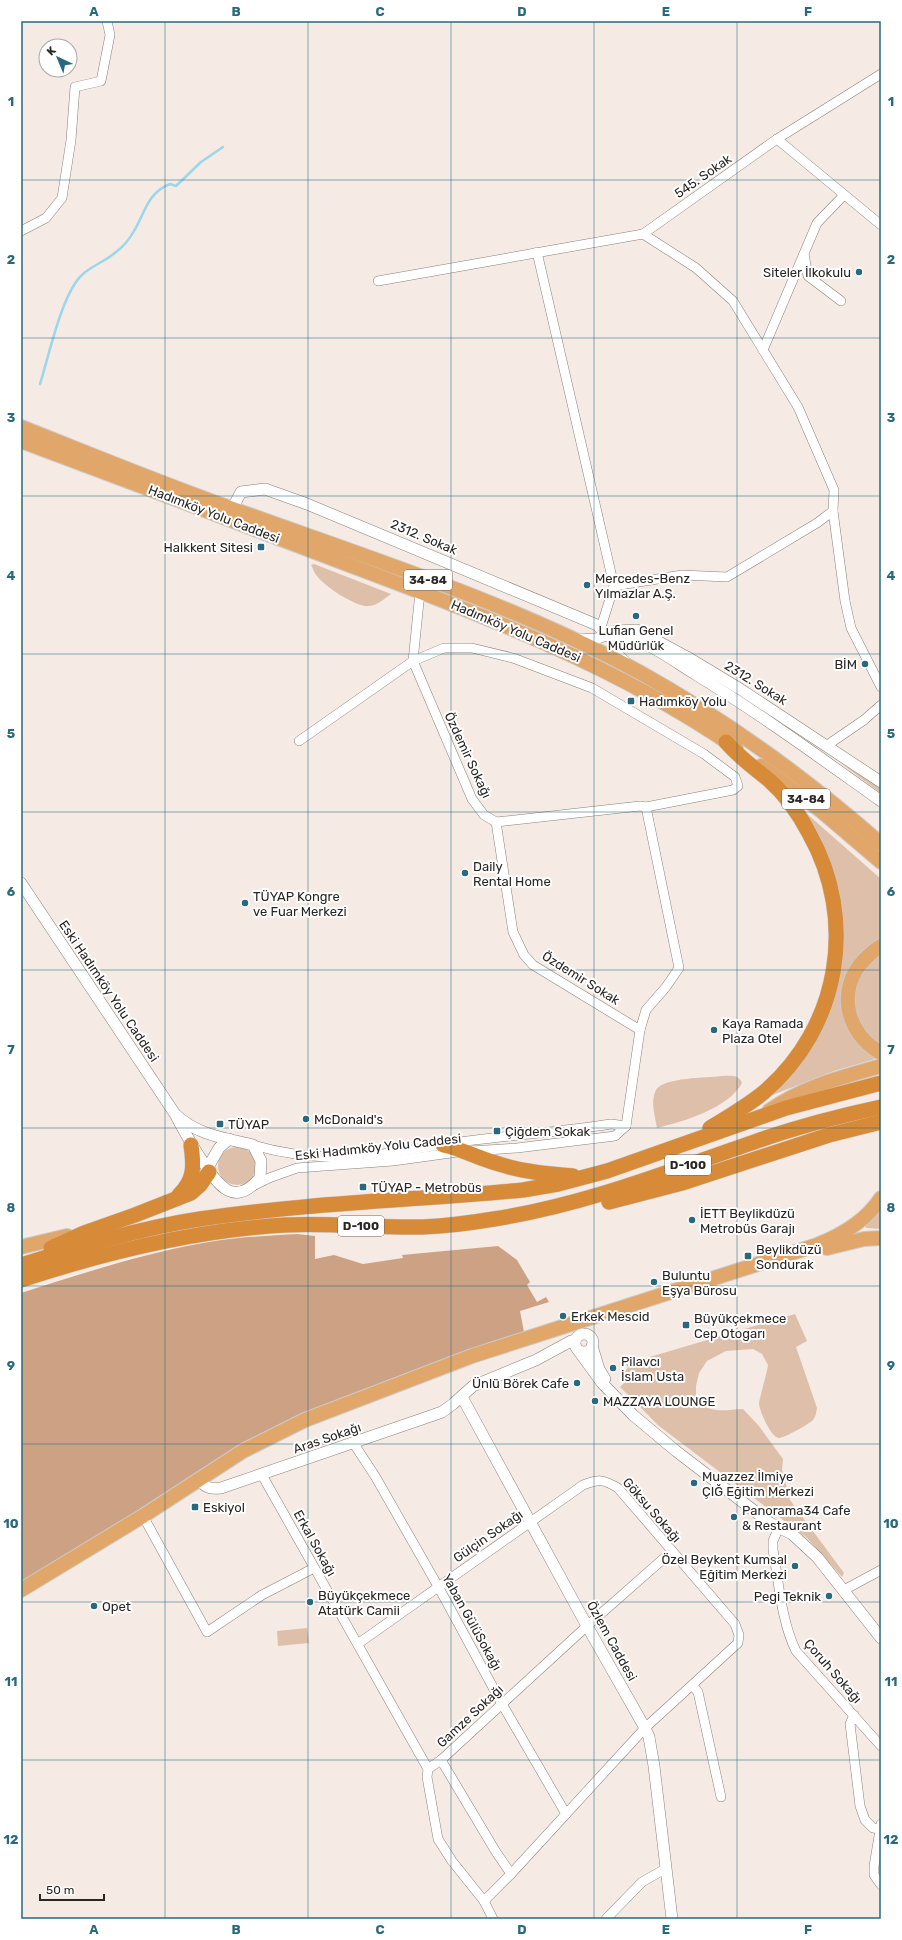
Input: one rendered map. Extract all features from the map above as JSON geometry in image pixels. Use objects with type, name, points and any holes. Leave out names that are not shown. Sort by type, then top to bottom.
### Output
[{"type":"highway","points":[[679,1147],[731,1115],[763,1093],[796,1057],[817,1022],[827,999],[833,978],[836,915],[831,886],[819,853],[809,832],[781,793],[768,780],[744,761],[726,742]]},
{"type":"highway","name":"D-100","points":[[21,1265],[80,1247],[198,1219],[281,1208],[421,1199],[523,1190],[586,1177],[679,1147],[786,1108],[881,1083]]},
{"type":"highway","name":"D-100","points":[[21,1280],[136,1248],[208,1234],[255,1228],[312,1224],[421,1227],[451,1225],[494,1219],[544,1209],[604,1194],[793,1129],[881,1107]]},
{"type":"highway","points":[[494,1219],[509,1221],[547,1218],[581,1210],[682,1182],[829,1135],[881,1122]]},
{"type":"highway","points":[[170,1201],[183,1191],[191,1179],[194,1163],[191,1145]]},
{"type":"highway","points":[[443,1145],[528,1172],[586,1177]]},
{"type":"highway","points":[[21,1265],[84,1233],[191,1193],[200,1185],[208,1170]]},
{"type":"main road","name":"Hadımköy Yolu Caddesi","points":[[21,427],[232,509],[337,545],[460,591],[574,640],[634,670],[731,728],[810,785],[881,844]]},
{"type":"main road","name":"Hadımköy Yolu Caddesi","points":[[21,441],[513,628],[599,667],[666,704],[726,742],[796,792],[881,862]]},
{"type":"main road","points":[[810,785],[830,794],[881,832]]},
{"type":"main road","points":[[881,946],[867,956],[854,972],[850,982],[847,1001],[850,1018],[860,1036],[867,1044],[881,1053]]},
{"type":"main road","points":[[760,1118],[786,1100],[808,1089],[881,1066]]},
{"type":"main road","points":[[21,1590],[143,1516],[243,1451],[305,1420],[472,1356],[529,1339],[589,1317],[817,1245],[847,1231],[865,1217],[881,1198]]},
{"type":"main road","points":[[21,1247],[84,1233],[165,1226]]},
{"type":"main road","points":[[776,1258],[814,1252],[864,1239],[881,1238]]},
{"type":"street","points":[[21,231],[46,218],[62,198],[71,140],[75,87],[101,81],[110,35],[107,21]]},
{"type":"street","name":"545. Sokak","points":[[643,234],[777,139],[881,74]]},
{"type":"street","points":[[777,139],[881,225]]},
{"type":"street","points":[[763,350],[817,223],[844,195]]},
{"type":"street","points":[[378,281],[643,234],[696,268],[733,301],[801,414],[834,490],[833,511],[845,601],[851,628],[881,687]]},
{"type":"street","points":[[537,252],[614,586],[608,634],[613,650],[634,670]]},
{"type":"street","points":[[804,254],[808,276],[841,301]]},
{"type":"street","name":"2312. Sokak","points":[[232,509],[242,492],[265,489],[370,529],[619,639],[628,638],[653,648],[716,686],[808,748],[881,801]]},
{"type":"street","points":[[614,586],[682,574],[727,577],[817,523],[833,511]]},
{"type":"street","name":"Özdemir Sokağı","points":[[420,592],[413,661],[472,799],[484,815],[496,822]]},
{"type":"street","name":"2312. Sokak","points":[[574,640],[596,639],[608,634],[628,630],[637,630],[656,639],[787,718],[881,782]]},
{"type":"street","points":[[299,741],[413,661],[444,648],[472,648],[513,658],[585,686],[620,703],[704,754],[735,777],[738,786],[733,790],[719,794],[646,807],[640,806],[496,822]]},
{"type":"street","points":[[826,746],[864,720],[881,705]]},
{"type":"street","points":[[626,1126],[640,1030],[646,1010],[666,987],[679,968],[646,807]]},
{"type":"street","name":"Özdemir Sokak","points":[[496,822],[513,932],[524,954],[533,965],[640,1030]]},
{"type":"street","name":"Eski Hadımköy Yolu Caddesi","points":[[21,884],[175,1114],[191,1145],[215,1181],[221,1187],[231,1192],[244,1191],[269,1178],[297,1168],[392,1157],[517,1148],[615,1136],[626,1126]]},
{"type":"street","name":"Eski Hadımköy Yolu Caddesi","points":[[175,1114],[186,1124],[197,1130],[284,1154],[352,1158],[392,1157],[443,1145],[611,1124],[626,1126]]},
{"type":"street","points":[[517,1148],[520,1144],[522,1135]]},
{"type":"street","points":[[208,1170],[219,1148],[229,1139]]},
{"type":"street","points":[[253,1145],[260,1155],[262,1169],[260,1178],[254,1186]]},
{"type":"street","points":[[589,1317],[592,1342],[599,1369],[604,1377],[631,1406],[694,1458],[774,1519],[779,1527]]},
{"type":"street","points":[[560,1328],[575,1344],[602,1383],[633,1415],[676,1452],[770,1523],[792,1534],[817,1557],[881,1638]]},
{"type":"street","points":[[575,1344],[582,1334],[587,1335],[592,1342]]},
{"type":"street","name":"Aras Sokağı","points":[[199,1480],[205,1487],[211,1489],[221,1488],[354,1444],[442,1412],[474,1386],[536,1360],[571,1341],[575,1344]]},
{"type":"street","points":[[575,1344],[586,1352],[592,1342]]},
{"type":"street","points":[[586,1361],[590,1363],[597,1360]]},
{"type":"street","name":"Özlem Caddesi","points":[[462,1397],[530,1523],[645,1728],[649,1738],[654,1766],[672,1919]]},
{"type":"street","name":"Yaban GülüSokağı","points":[[354,1444],[375,1476],[439,1588],[502,1704],[566,1814]]},
{"type":"street","name":"Erkal Sokağı","points":[[262,1475],[428,1769]]},
{"type":"street","name":"Göksu Sokağı","points":[[595,1481],[606,1480],[618,1488],[671,1552],[735,1624],[739,1635],[738,1642],[693,1686]]},
{"type":"street","name":"Gülçin Sokağı","points":[[358,1643],[439,1588],[583,1485],[595,1481]]},
{"type":"street","points":[[143,1516],[207,1632],[262,1595],[314,1568]]},
{"type":"street","name":"Çoruh Sokağı","points":[[779,1527],[773,1541],[773,1550],[786,1624],[796,1651],[881,1746]]},
{"type":"street","name":"Gamze Sokağı","points":[[428,1769],[441,1760],[587,1626],[671,1552]]},
{"type":"street","points":[[844,1590],[881,1570]]},
{"type":"street","points":[[484,1901],[511,1874],[645,1728],[693,1686],[698,1692],[721,1797]]},
{"type":"street","name":"Çoruh Sokağı","points":[[854,1715],[850,1724],[860,1806],[864,1820],[873,1828],[881,1826],[874,1875],[881,1885]]},
{"type":"street","points":[[441,1760],[496,1852],[511,1874]]},
{"type":"street","points":[[428,1769],[427,1777],[438,1839],[452,1861],[484,1901],[493,1919]]},
{"type":"street","points":[[606,1919],[642,1882],[665,1868]]},
{"type":"shaded area","points":[[314,564],[391,594],[381,602],[369,606],[357,604],[341,596],[326,585],[315,573],[311,565]]},
{"type":"shaded area","points":[[839,762],[881,788],[881,793]]},
{"type":"shaded area","points":[[803,813],[806,813],[881,879],[881,942],[851,967],[858,1040],[875,1059],[834,1071],[765,1098],[830,1004],[837,985],[841,966],[843,947],[842,928]]},
{"type":"shaded area","points":[[881,953],[881,1047],[868,1037],[855,1012],[855,984],[861,971]]},
{"type":"shaded area","points":[[722,1076],[736,1077],[742,1083],[736,1092],[727,1100],[704,1113],[657,1128],[653,1099],[656,1090],[661,1086],[676,1080]]},
{"type":"shaded area","points":[[233,1147],[241,1147],[251,1152],[255,1159],[255,1173],[251,1180],[241,1185],[233,1185],[223,1180],[221,1177],[218,1170],[218,1162],[223,1152],[226,1150]]},
{"type":"shaded area","points":[[881,1209],[881,1229],[866,1228],[865,1225]]},
{"type":"shaded area","points":[[297,1234],[315,1236],[315,1259],[334,1255],[363,1264],[403,1258],[402,1255],[498,1246],[517,1260],[530,1282],[527,1285],[537,1302],[546,1297],[549,1302],[520,1311],[524,1332],[328,1405],[21,1585],[21,1293],[111,1265],[203,1243],[226,1239]]},
{"type":"shaded area","points":[[795,1314],[807,1341],[796,1347],[817,1408],[813,1420],[807,1425],[781,1438],[778,1438],[772,1433],[763,1417],[759,1404],[768,1365],[762,1354],[753,1349],[726,1351],[707,1361],[699,1373],[696,1386],[696,1400],[712,1409],[743,1409],[759,1426],[783,1459],[782,1469],[790,1500],[844,1573],[842,1577],[807,1538],[659,1426],[620,1387],[627,1380],[622,1373],[628,1368],[626,1364]]},
{"type":"shaded area","points":[[307,1628],[309,1643],[278,1646],[277,1631]]},
{"type":"waterway","points":[[40,384],[57,325],[75,283],[83,274],[112,255],[124,245],[138,224],[151,198],[156,193],[170,184],[176,186],[201,162],[223,147]]},
{"type":"place","name":"Siteler İlkokulu","points":[[859,272]]},
{"type":"place","name":"Halkkent Sitesi","points":[[261,547]]},
{"type":"place","name":"Mercedes-Benz Yılmazlar A.Ş.","points":[[587,585]]},
{"type":"place","name":"Lufian Genel Müdürlük","points":[[636,616]]},
{"type":"place","name":"BİM","points":[[865,664]]},
{"type":"place","name":"Hadımköy Yolu","points":[[631,701]]},
{"type":"place","name":"Daily Rental Home","points":[[465,873]]},
{"type":"place","name":"TÜYAP Kongre ve Fuar Merkezi","points":[[245,903]]},
{"type":"place","name":"Kaya Ramada Plaza Otel","points":[[714,1030]]},
{"type":"place","name":"McDonald's","points":[[306,1119]]},
{"type":"place","name":"TÜYAP","points":[[220,1124]]},
{"type":"place","name":"Çiğdem Sokak","points":[[497,1131]]},
{"type":"place","name":"TÜYAP - Metrobüs","points":[[363,1187]]},
{"type":"place","name":"İETT Beylikdüzü Metrobüs Garajı","points":[[692,1220]]},
{"type":"place","name":"Beylikdüzü Sondurak","points":[[748,1256]]},
{"type":"place","name":"Buluntu Eşya Bürosu","points":[[654,1282]]},
{"type":"place","name":"Erkek Mescid","points":[[563,1316]]},
{"type":"place","name":"Büyükçekmece Cep Otogarı","points":[[686,1325]]},
{"type":"place","name":"Pilavcı İslam Usta","points":[[613,1368]]},
{"type":"place","name":"Ünlü Börek Cafe","points":[[577,1383]]},
{"type":"place","name":"MAZZAYA LOUNGE","points":[[595,1401]]},
{"type":"place","name":"Muazzez İlmiye ÇIĞ Eğitim Merkezi","points":[[694,1483]]},
{"type":"place","name":"Eskiyol","points":[[195,1507]]},
{"type":"place","name":"Panorama34 Cafe & Restaurant","points":[[734,1517]]},
{"type":"place","name":"Özel Beykent Kumsal Eğitim Merkezi","points":[[795,1566]]},
{"type":"place","name":"Pegi Teknik","points":[[829,1596]]},
{"type":"place","name":"Büyükçekmece Atatürk Camii","points":[[310,1602]]},
{"type":"place","name":"Opet","points":[[94,1606]]}]
